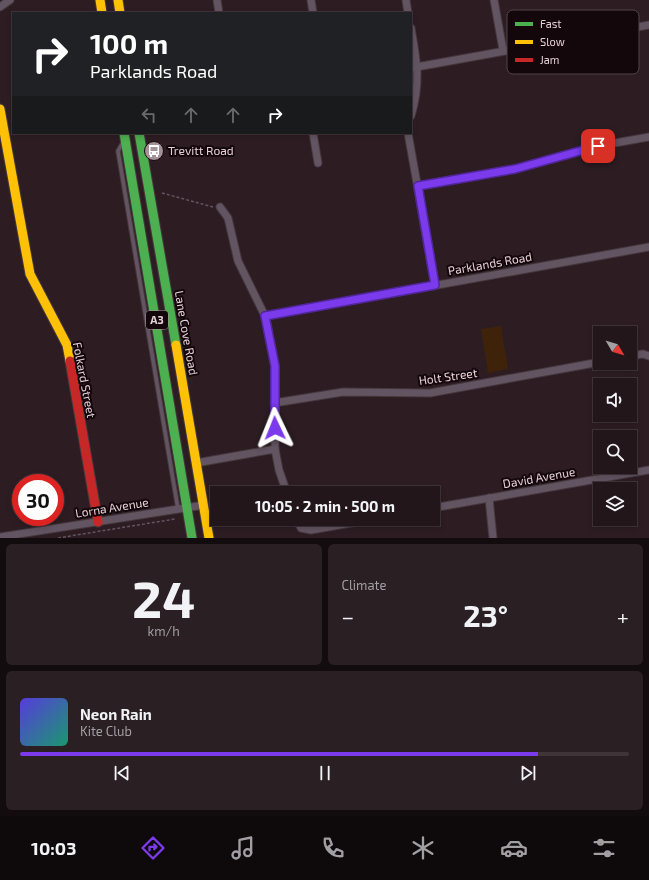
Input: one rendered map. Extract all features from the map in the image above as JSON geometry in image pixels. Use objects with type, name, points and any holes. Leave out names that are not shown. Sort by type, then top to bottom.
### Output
[{"type":"main road","points":[[100,0],[102,12]]},
{"type":"main road","points":[[118,0],[120,12]]},
{"type":"main road","name":"Folkard Street","points":[[0,110],[30,274],[67,345],[98,522]]},
{"type":"main road","name":"Lane Cove Road","points":[[139,134],[209,538]]},
{"type":"main road","name":"A3","points":[[125,137],[183,508],[192,538]]},
{"type":"street","points":[[0,7],[10,0]]},
{"type":"street","points":[[217,0],[219,12]]},
{"type":"street","points":[[311,0],[313,12]]},
{"type":"street","points":[[406,0],[408,12]]},
{"type":"street","points":[[494,0],[503,50]]},
{"type":"street","points":[[639,27],[649,25]]},
{"type":"street","points":[[412,41],[417,95],[412,112]]},
{"type":"street","points":[[414,67],[507,49]]},
{"type":"street","points":[[312,134],[318,163]]},
{"type":"street","points":[[408,134],[435,285]]},
{"type":"street","points":[[418,186],[515,169],[598,146],[649,137]]},
{"type":"street","points":[[220,208],[228,218],[238,261],[265,316],[275,366],[275,449],[279,470],[285,486]]},
{"type":"street","name":"Parklands Road","points":[[265,316],[649,246]]},
{"type":"street","points":[[637,355],[643,354],[649,356]]},
{"type":"street","name":"Holt Street","points":[[274,404],[343,392],[430,393],[593,363]]},
{"type":"street","points":[[196,463],[275,449]]},
{"type":"street","name":"David Avenue","points":[[440,507],[649,470]]},
{"type":"street","points":[[490,498],[493,538]]},
{"type":"street","name":"Lorna Avenue","points":[[0,537],[204,505]]},
{"type":"street","points":[[300,526],[301,528],[312,530],[335,526]]},
{"type":"path","points":[[162,193],[209,207],[220,208]]},
{"type":"path","points":[[58,538],[175,519]]},
{"type":"shaded area","points":[[501,326],[508,369],[488,373],[481,329]]},
{"type":"traffic: fast","points":[[124,134],[192,538]]},
{"type":"traffic: fast","points":[[139,134],[176,345]]},
{"type":"traffic: slow","points":[[100,0],[102,12]]},
{"type":"traffic: slow","points":[[118,0],[120,12]]},
{"type":"traffic: slow","points":[[0,109],[30,274],[67,345],[70,361]]},
{"type":"traffic: slow","points":[[176,345],[209,538]]},
{"type":"traffic: jam","points":[[70,361],[98,522]]},
{"type":"place","name":"Trevitt Road","points":[[154,151]]},
{"type":"route","points":[[275,428],[275,366],[265,316],[435,285],[418,186],[515,169],[598,146]]}]
